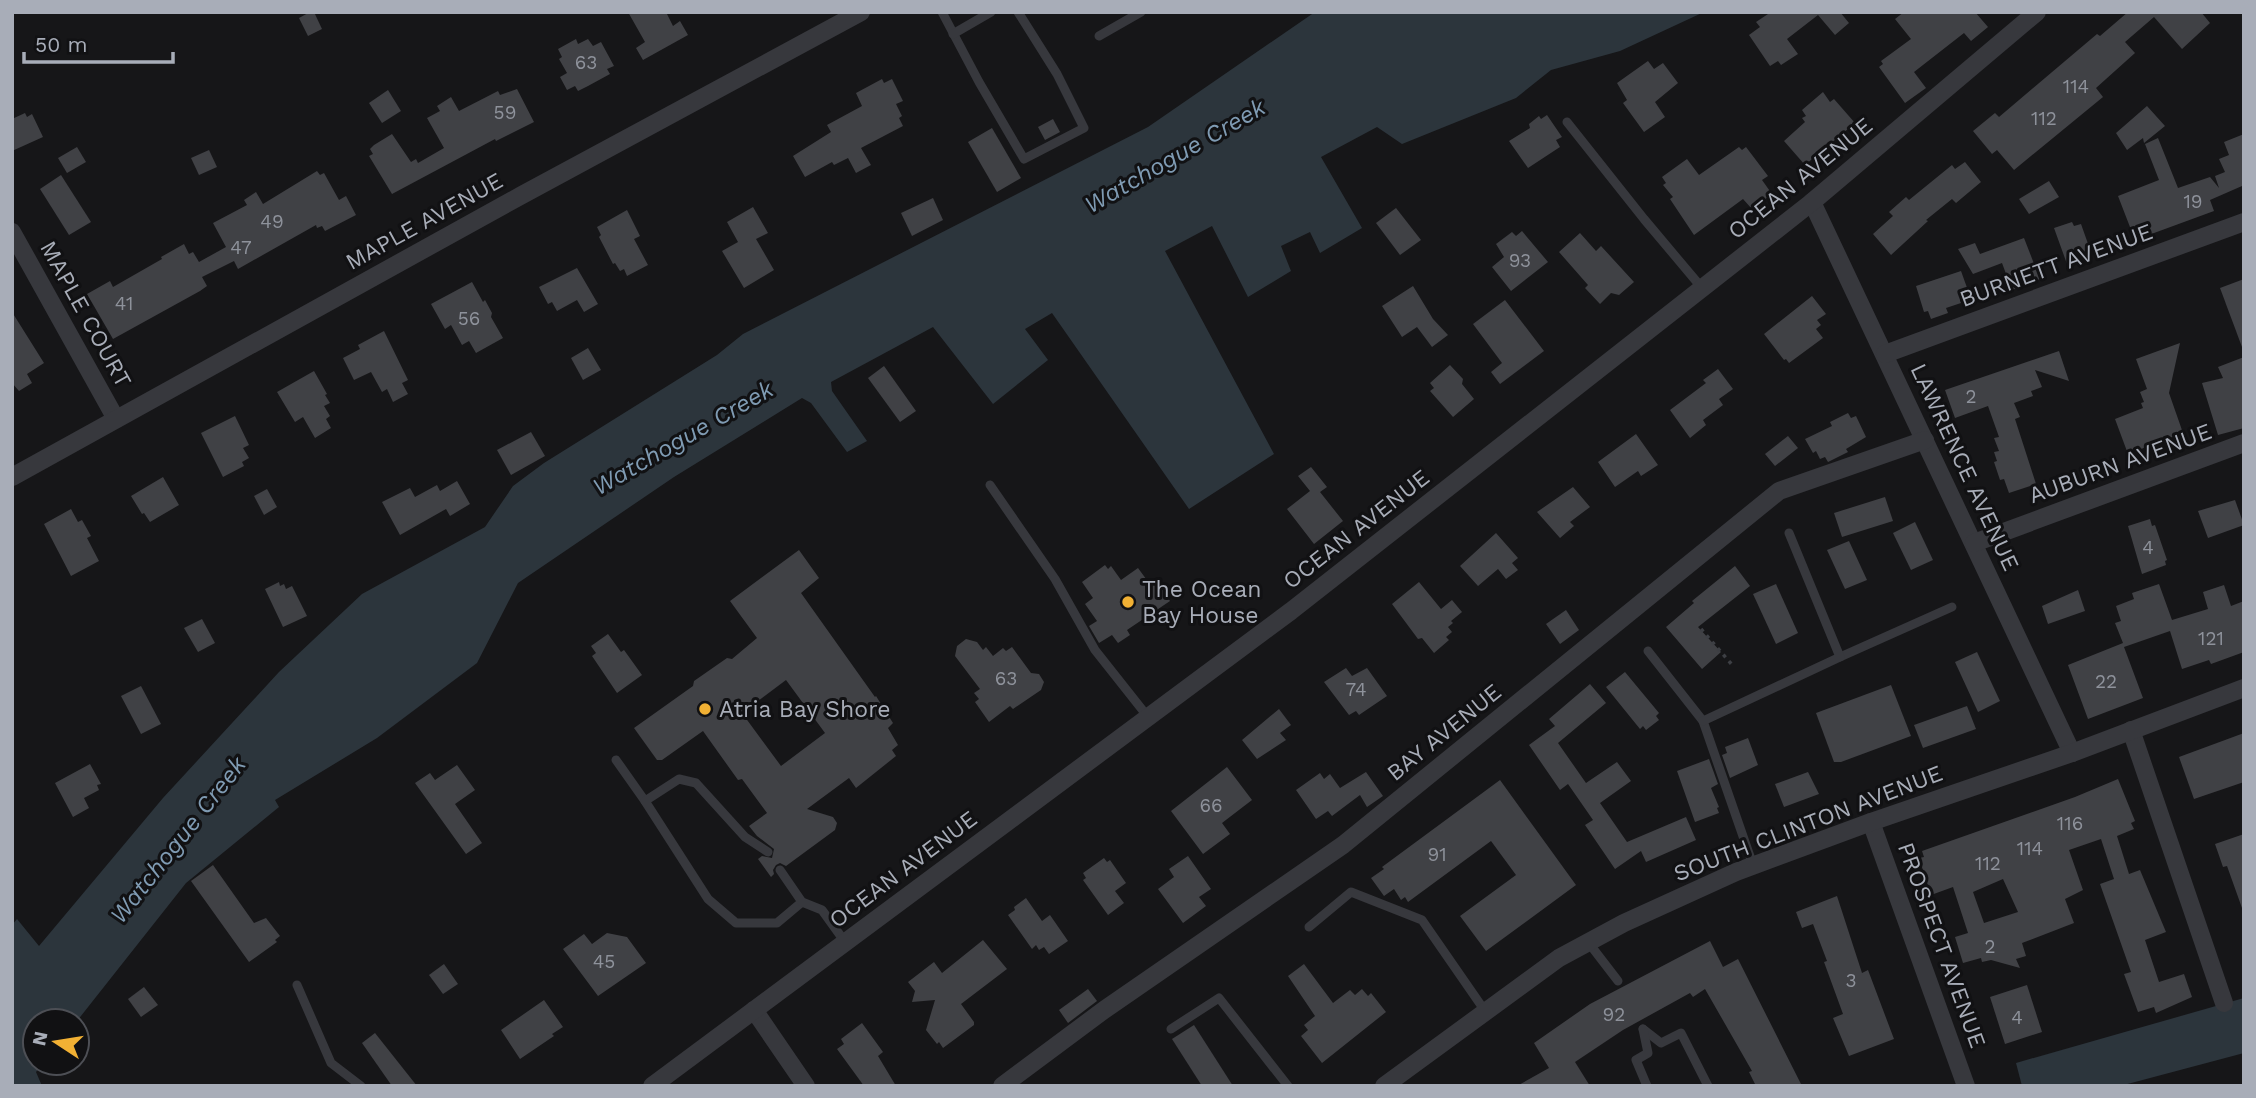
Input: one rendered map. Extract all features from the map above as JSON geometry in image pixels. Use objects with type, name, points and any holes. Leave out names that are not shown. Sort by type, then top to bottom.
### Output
[{"type":"street","name":"MAPLE AVENUE","points":[[12,477],[522,195],[861,12]]},
{"type":"street","name":"OCEAN AVENUE","points":[[652,1086],[1290,611],[1812,202],[2037,12]]},
{"type":"street","name":"LAWRENCE AVENUE","points":[[1812,202],[2071,753]]},
{"type":"street","name":"BURNETT AVENUE","points":[[1885,354],[2244,222]]},
{"type":"street","name":"MAPLE COURT","points":[[12,232],[116,419]]},
{"type":"street","name":"BAY AVENUE","points":[[1002,1086],[1104,1010],[1343,845],[1779,491],[1925,440]]},
{"type":"street","name":"AUBURN AVENUE","points":[[1974,543],[2244,443]]},
{"type":"street","name":"SOUTH CLINTON AVENUE","points":[[1384,1086],[1559,958],[1625,923],[1753,865],[2071,753],[2244,688]]},
{"type":"street","points":[[2131,730],[2224,1003]]},
{"type":"street","name":"PROSPECT AVENUE","points":[[1871,822],[1966,1086]]},
{"type":"street","points":[[754,1010],[806,1086]]},
{"type":"lane","points":[[942,12],[1024,159],[1084,128],[1056,74],[1018,12]]},
{"type":"lane","points":[[953,34],[991,12]]},
{"type":"lane","points":[[1099,36],[1141,12]]},
{"type":"lane","points":[[1567,122],[1702,288]]},
{"type":"lane","points":[[990,485],[1055,579],[1095,650],[1148,717]]},
{"type":"lane","points":[[1789,533],[1840,657]]},
{"type":"lane","points":[[1703,720],[1952,607]]},
{"type":"lane","points":[[1647,650],[1703,720],[1753,865]]},
{"type":"lane","points":[[616,760],[708,899],[736,923],[777,923],[802,902]]},
{"type":"lane","points":[[645,801],[679,779],[696,783],[745,837],[768,852]]},
{"type":"lane","points":[[780,870],[802,902],[822,910],[845,942]]},
{"type":"lane","points":[[1309,927],[1351,892],[1422,920],[1485,1011]]},
{"type":"lane","points":[[1588,942],[1618,981]]},
{"type":"lane","points":[[297,985],[331,1063],[360,1086]]},
{"type":"lane","points":[[1171,1029],[1219,998],[1288,1086]]},
{"type":"lane","points":[[1647,1086],[1636,1060],[1648,1053],[1643,1029],[1661,1043],[1681,1033],[1708,1086]]},
{"type":"path","points":[[1701,629],[1734,667]]},
{"type":"water","name":"Watchogue Creek","points":[[1315,12],[1704,12],[1620,51],[1551,70],[1516,98],[1402,144],[1377,127],[1321,157],[1362,228],[1320,253],[1310,232],[1281,246],[1291,271],[1248,297],[1212,226],[1165,251],[1274,454],[1189,509],[1052,313],[1025,329],[1048,360],[993,404],[933,327],[831,382],[832,391],[867,441],[847,452],[811,403],[802,398],[674,477],[518,583],[477,663],[377,738],[275,800],[279,807],[186,883],[88,1007],[21,1007],[21,1077],[38,1077],[42,1086],[12,1086],[12,925],[17,919],[39,946],[163,798],[279,672],[362,594],[485,527],[513,486],[544,463],[717,355],[743,334],[1148,127]]},
{"type":"water","points":[[2244,998],[2244,1053],[2120,1086],[2022,1086],[2016,1063]]},
{"type":"building","points":[[314,12],[322,29],[308,36],[299,18]]},
{"type":"building","points":[[628,12],[666,12],[673,26],[680,21],[688,35],[643,60],[636,48],[645,42]]},
{"type":"building","points":[[1771,12],[1840,12],[1849,23],[1835,35],[1818,15],[1787,39],[1798,54],[1781,65],[1778,61],[1770,66],[1749,35],[1760,27],[1756,22]]},
{"type":"building","points":[[1904,12],[1975,12],[1988,27],[1971,41],[1964,33],[1914,72],[1926,88],[1905,103],[1879,67],[1883,64],[1881,61],[1911,39],[1895,19]]},
{"type":"building","points":[[2128,12],[2201,12],[2210,23],[2182,49],[2154,17],[2125,42],[2135,53],[2096,88],[2103,97],[2014,170],[1997,150],[1992,154],[1973,131],[1995,113],[1999,117],[2097,34],[2100,36]]},
{"type":"building","points":[[576,39],[578,44],[588,39],[593,46],[601,42],[614,66],[607,69],[610,74],[578,91],[575,86],[567,90],[560,77],[567,73],[559,59],[562,57],[558,49]]},
{"type":"building","points":[[1648,61],[1654,69],[1663,63],[1678,83],[1655,102],[1665,117],[1644,132],[1623,103],[1627,100],[1617,83]]},
{"type":"building","points":[[882,79],[884,83],[892,79],[903,101],[896,104],[903,126],[861,148],[871,165],[856,173],[848,158],[834,165],[832,162],[805,177],[793,156],[831,132],[827,125],[862,106],[856,93]]},
{"type":"building","points":[[517,89],[534,122],[496,141],[495,139],[392,194],[369,156],[373,154],[370,149],[374,145],[392,134],[411,162],[416,159],[418,163],[444,148],[427,118],[440,111],[437,106],[451,97],[459,111],[498,91],[500,95]]},
{"type":"building","points":[[388,90],[401,111],[382,123],[369,103]]},
{"type":"building","points":[[1823,92],[1830,102],[1834,99],[1855,123],[1805,165],[1784,141],[1805,122],[1802,118],[1806,116],[1802,110]]},
{"type":"building","points":[[2147,106],[2165,126],[2144,143],[2143,138],[2127,150],[2116,133]]},
{"type":"building","points":[[25,113],[27,117],[32,114],[43,137],[12,151],[12,119]]},
{"type":"building","points":[[1547,115],[1562,137],[1556,140],[1560,147],[1528,168],[1509,141],[1530,128],[1529,124],[1539,116],[1541,119]]},
{"type":"building","points":[[1053,119],[1060,132],[1045,140],[1038,127]]},
{"type":"building","points":[[992,128],[1021,178],[997,192],[968,142]]},
{"type":"building","points":[[2244,134],[2244,190],[2242,186],[2210,200],[2214,211],[2135,240],[2118,196],[2159,180],[2145,144],[2158,138],[2178,188],[2210,177],[2219,188],[2215,176],[2225,172],[2219,159],[2229,155],[2224,142]]},
{"type":"building","points":[[77,147],[86,162],[67,173],[58,158]]},
{"type":"building","points":[[1739,147],[1742,150],[1746,147],[1768,176],[1762,180],[1772,194],[1752,209],[1743,199],[1694,235],[1670,199],[1673,197],[1663,185],[1666,183],[1662,177],[1687,159],[1699,175]]},
{"type":"building","points":[[209,150],[217,167],[199,175],[191,158]]},
{"type":"building","points":[[1965,162],[1981,182],[1956,203],[1952,199],[1926,220],[1928,221],[1891,255],[1873,234],[1893,216],[1889,212],[1906,197],[1909,200],[1952,165],[1955,169]]},
{"type":"building","points":[[317,171],[320,175],[324,173],[339,200],[346,196],[356,215],[325,231],[322,226],[317,228],[316,225],[238,269],[234,261],[202,277],[207,286],[200,291],[113,339],[87,294],[110,281],[113,287],[184,244],[189,254],[193,252],[199,262],[226,247],[213,223],[247,205],[244,200],[256,192],[263,204]]},
{"type":"building","points":[[61,175],[91,222],[69,235],[40,189]]},
{"type":"building","points":[[2049,181],[2059,197],[2029,214],[2019,199]]},
{"type":"building","points":[[933,198],[943,220],[912,236],[901,213]]},
{"type":"building","points":[[753,207],[768,233],[756,239],[774,270],[744,288],[722,251],[738,242],[727,222]]},
{"type":"building","points":[[1396,208],[1421,240],[1400,255],[1376,223]]},
{"type":"building","points":[[627,210],[640,236],[634,239],[648,265],[627,276],[624,269],[620,271],[615,263],[613,264],[599,237],[601,235],[597,227]]},
{"type":"building","points":[[2072,222],[2074,226],[2081,224],[2092,255],[2067,264],[2054,228]]},
{"type":"building","points":[[1522,231],[1548,262],[1511,291],[1492,267],[1504,257],[1496,244],[1512,232],[1516,236]]},
{"type":"building","points":[[1580,233],[1596,251],[1601,246],[1634,282],[1619,295],[1611,293],[1600,304],[1585,288],[1588,285],[1559,252]]},
{"type":"building","points":[[2024,238],[2040,279],[2012,290],[2002,263],[1973,274],[1958,249],[1975,243],[1980,254]]},
{"type":"building","points":[[577,268],[598,304],[584,312],[577,300],[557,311],[552,302],[548,304],[539,287]]},
{"type":"building","points":[[1961,271],[1970,296],[1960,300],[1961,303],[1946,308],[1948,313],[1931,319],[1928,311],[1924,312],[1916,286]]},
{"type":"building","points":[[2244,279],[2244,347],[2242,347],[2220,288]]},
{"type":"building","points":[[472,282],[483,302],[485,300],[503,338],[476,353],[469,341],[462,345],[451,325],[445,329],[431,304]]},
{"type":"building","points":[[1413,286],[1433,319],[1448,335],[1432,347],[1417,327],[1402,337],[1382,306]]},
{"type":"building","points":[[1812,296],[1826,314],[1817,320],[1821,325],[1816,329],[1823,338],[1789,363],[1764,334]]},
{"type":"building","points":[[1505,300],[1544,351],[1500,384],[1491,372],[1502,363],[1473,324]]},
{"type":"building","points":[[12,312],[44,363],[27,374],[32,383],[19,391],[12,383]]},
{"type":"building","points":[[384,331],[408,380],[402,383],[408,394],[393,402],[387,389],[382,392],[371,372],[354,380],[343,358],[360,349],[358,345]]},
{"type":"building","points":[[2180,343],[2169,393],[2183,433],[2128,454],[2115,419],[2143,408],[2140,392],[2147,389],[2136,359]]},
{"type":"building","points":[[588,348],[601,370],[583,380],[571,358]]},
{"type":"building","points":[[2059,351],[2069,381],[2035,370],[2042,387],[2031,391],[2033,396],[2014,403],[2020,417],[2015,419],[2036,484],[2009,493],[2004,479],[2000,480],[1994,462],[1997,461],[1994,452],[1999,451],[1994,438],[1999,437],[1988,406],[1955,418],[1945,390]]},
{"type":"building","points":[[2244,357],[2244,428],[2218,435],[2202,383],[2223,378],[2218,367]]},
{"type":"building","points":[[1450,365],[1463,379],[1462,384],[1474,399],[1453,417],[1430,391],[1434,388],[1430,383]]},
{"type":"building","points":[[884,366],[916,411],[900,422],[868,378]]},
{"type":"building","points":[[1718,369],[1733,389],[1719,399],[1723,405],[1703,420],[1706,425],[1690,438],[1670,410],[1706,383],[1703,380]]},
{"type":"building","points":[[314,371],[330,403],[324,406],[330,416],[326,419],[331,428],[315,438],[303,417],[295,422],[277,392]]},
{"type":"building","points":[[1848,413],[1851,418],[1856,416],[1866,437],[1846,449],[1848,452],[1828,462],[1825,457],[1820,459],[1805,439],[1832,426],[1830,422]]},
{"type":"building","points":[[235,416],[249,445],[243,448],[249,458],[242,462],[244,466],[223,477],[201,433]]},
{"type":"building","points":[[531,432],[545,456],[511,475],[497,450]]},
{"type":"building","points":[[1636,434],[1658,465],[1641,476],[1638,471],[1615,487],[1598,462]]},
{"type":"building","points":[[1788,436],[1798,448],[1775,466],[1765,454]]},
{"type":"building","points":[[1311,467],[1327,487],[1320,492],[1343,521],[1314,544],[1287,509],[1310,491],[1298,476]]},
{"type":"building","points":[[163,477],[179,505],[150,522],[131,496]]},
{"type":"building","points":[[457,481],[470,504],[450,516],[446,509],[400,535],[382,502],[410,488],[415,497],[437,485],[440,491]]},
{"type":"building","points":[[1573,487],[1590,507],[1570,522],[1574,526],[1560,538],[1537,512]]},
{"type":"building","points":[[267,489],[277,507],[264,515],[254,496]]},
{"type":"building","points":[[1885,497],[1893,521],[1842,537],[1834,513]]},
{"type":"building","points":[[2235,500],[2244,525],[2208,538],[2198,511]]},
{"type":"building","points":[[71,509],[78,522],[82,520],[91,536],[87,538],[99,561],[71,576],[44,524]]},
{"type":"building","points":[[2150,519],[2152,526],[2155,525],[2167,560],[2166,565],[2142,574],[2128,526]]},
{"type":"building","points":[[1915,522],[1933,560],[1911,570],[1893,533]]},
{"type":"building","points":[[1496,533],[1518,558],[1512,563],[1518,570],[1506,579],[1498,569],[1478,586],[1460,566]]},
{"type":"building","points":[[1849,541],[1867,580],[1845,589],[1827,550]]},
{"type":"building","name":"Atria Bay Shore","points":[[799,550],[819,578],[801,593],[876,696],[893,723],[888,728],[898,745],[892,750],[896,756],[856,788],[849,778],[807,809],[833,817],[837,823],[835,830],[786,866],[780,863],[776,865],[771,877],[758,859],[762,856],[772,858],[774,849],[749,826],[767,813],[742,779],[738,780],[703,731],[662,760],[657,760],[634,728],[693,686],[694,681],[727,658],[732,659],[757,638],[730,601]],"holes":[[[786,680],[825,733],[781,766],[742,713]]]},
{"type":"building","name":"The Ocean Bay House","points":[[1105,565],[1108,569],[1111,566],[1121,580],[1138,568],[1149,583],[1155,578],[1170,601],[1127,630],[1130,635],[1118,643],[1112,635],[1099,643],[1089,626],[1097,621],[1085,604],[1093,598],[1082,582]]},
{"type":"building","points":[[1735,566],[1750,586],[1698,627],[1721,652],[1702,669],[1666,627],[1694,603],[1692,601]]},
{"type":"building","points":[[279,582],[280,586],[284,584],[286,589],[292,586],[307,616],[283,627],[265,589]]},
{"type":"building","points":[[1419,582],[1441,609],[1452,600],[1462,612],[1448,627],[1452,632],[1446,637],[1449,640],[1434,653],[1422,638],[1418,639],[1392,604]]},
{"type":"building","points":[[1776,584],[1798,633],[1776,644],[1753,594]]},
{"type":"building","points":[[2159,584],[2172,620],[2208,609],[2203,592],[2224,585],[2231,606],[2244,601],[2244,652],[2211,664],[2209,660],[2182,669],[2170,631],[2124,647],[2143,698],[2088,719],[2068,665],[2123,643],[2115,623],[2121,621],[2116,606],[2134,599],[2132,593]]},
{"type":"building","points":[[2078,590],[2085,611],[2048,624],[2042,606]]},
{"type":"building","points":[[1566,610],[1579,630],[1560,644],[1546,624]]},
{"type":"building","points":[[202,619],[215,643],[198,652],[184,628]]},
{"type":"building","points":[[608,634],[621,652],[624,650],[642,675],[617,693],[592,656],[596,653],[591,646]]},
{"type":"building","points":[[966,639],[977,642],[983,650],[986,647],[993,656],[1003,648],[1006,651],[1012,647],[1031,673],[1039,674],[1044,682],[1041,690],[1013,709],[1010,706],[989,722],[975,702],[979,699],[974,693],[980,689],[955,656],[957,646]]},
{"type":"building","points":[[1977,652],[2000,701],[1978,712],[1955,662]]},
{"type":"building","points":[[1346,668],[1352,676],[1367,668],[1387,696],[1359,715],[1356,711],[1349,715],[1324,682]]},
{"type":"building","points":[[1625,672],[1659,713],[1656,716],[1659,720],[1646,730],[1643,726],[1640,729],[1606,687]]},
{"type":"building","points":[[1590,684],[1606,703],[1558,743],[1586,783],[1617,762],[1631,781],[1600,803],[1627,842],[1686,817],[1696,840],[1646,862],[1641,851],[1615,869],[1585,825],[1593,820],[1568,784],[1560,790],[1529,745],[1555,726],[1549,719]]},
{"type":"building","points":[[1891,685],[1911,736],[1841,762],[1834,762],[1816,713]]},
{"type":"building","points":[[141,686],[161,724],[141,734],[121,696]]},
{"type":"building","points":[[1967,706],[1976,729],[1923,748],[1914,725]]},
{"type":"building","points":[[1279,709],[1291,725],[1280,733],[1286,740],[1257,759],[1242,740]]},
{"type":"building","points":[[2244,733],[2244,782],[2194,799],[2179,757]]},
{"type":"building","points":[[1748,738],[1758,765],[1730,778],[1722,755],[1727,753],[1725,747]]},
{"type":"building","points":[[1709,759],[1718,784],[1711,788],[1719,813],[1695,822],[1677,771]]},
{"type":"building","points":[[90,764],[101,784],[97,785],[99,790],[84,798],[89,808],[73,817],[55,783]]},
{"type":"building","points":[[457,765],[475,790],[455,804],[482,843],[466,854],[415,783],[430,773],[435,780]]},
{"type":"building","points":[[1227,767],[1252,800],[1222,823],[1230,834],[1203,854],[1171,811]]},
{"type":"building","points":[[1366,772],[1383,796],[1367,807],[1360,795],[1332,816],[1328,811],[1316,819],[1296,790],[1320,773],[1324,779],[1330,774],[1340,788]]},
{"type":"building","points":[[1808,772],[1819,794],[1784,807],[1775,784]]},
{"type":"building","points":[[2118,779],[2135,821],[2131,823],[2134,829],[2117,836],[2129,874],[2140,870],[2166,932],[2145,940],[2159,982],[2184,974],[2192,997],[2156,1013],[2154,1007],[2138,1012],[2124,974],[2131,972],[2100,884],[2114,879],[2101,839],[2069,850],[2083,890],[2065,899],[2074,923],[2022,943],[2026,956],[2016,959],[2020,968],[1991,960],[1982,962],[1981,958],[1963,963],[1955,937],[1968,933],[1953,887],[1931,895],[1919,858],[1924,857],[1922,851]],"holes":[[[2003,879],[2018,912],[1984,923],[1973,892]]]},
{"type":"building","points":[[1500,780],[1576,885],[1486,951],[1460,916],[1516,875],[1491,841],[1408,902],[1405,897],[1401,900],[1394,889],[1384,896],[1371,878],[1384,869],[1382,867]]},
{"type":"building","points":[[2244,834],[2242,908],[2227,866],[2223,867],[2215,844]]},
{"type":"building","points":[[1188,856],[1211,889],[1199,897],[1206,906],[1183,923],[1158,889],[1174,877],[1169,869]]},
{"type":"building","points":[[1104,858],[1107,862],[1110,860],[1126,883],[1115,891],[1124,903],[1108,915],[1083,880],[1086,878],[1083,873]]},
{"type":"building","points":[[213,865],[254,923],[266,918],[280,936],[275,940],[277,942],[249,962],[191,881]]},
{"type":"building","points":[[1837,896],[1862,973],[1868,970],[1894,1039],[1849,1056],[1833,1018],[1843,1014],[1824,962],[1827,961],[1813,924],[1802,928],[1796,912]]},
{"type":"building","points":[[1026,898],[1042,921],[1050,915],[1068,941],[1049,954],[1044,947],[1039,950],[1036,945],[1032,949],[1008,915]]},
{"type":"building","points":[[607,933],[627,937],[646,963],[598,996],[563,949],[584,934],[592,944]]},
{"type":"building","points":[[983,940],[1007,969],[961,1004],[974,1025],[943,1048],[926,1030],[935,1000],[912,1002],[915,991],[908,982],[934,962],[942,973]]},
{"type":"building","points":[[1710,941],[1723,967],[1738,959],[1802,1086],[1756,1086],[1749,1072],[1752,1071],[1705,989],[1693,997],[1690,993],[1623,1030],[1575,1062],[1590,1086],[1517,1086],[1549,1068],[1534,1043],[1590,1004]]},
{"type":"building","points":[[444,964],[458,984],[443,994],[429,975]]},
{"type":"building","points":[[1304,964],[1333,1003],[1350,990],[1355,995],[1362,989],[1368,996],[1371,993],[1386,1012],[1322,1063],[1301,1036],[1308,1030],[1304,1025],[1315,1016],[1288,976]]},
{"type":"building","points":[[2027,985],[2042,1032],[2005,1044],[1990,997]]},
{"type":"building","points":[[144,987],[158,1005],[141,1017],[128,999]]},
{"type":"building","points":[[1088,989],[1097,1001],[1068,1023],[1059,1010]]},
{"type":"building","points":[[544,1000],[563,1027],[520,1059],[501,1030]]},
{"type":"building","points":[[862,1023],[883,1052],[878,1056],[896,1086],[864,1086],[837,1049],[844,1044],[841,1039]]},
{"type":"building","points":[[1194,1025],[1233,1086],[1202,1086],[1172,1039]]},
{"type":"building","points":[[375,1033],[417,1086],[392,1086],[362,1043]]},
{"type":"place","name":"The Ocean Bay House","points":[[1128,602]]},
{"type":"place","name":"Atria Bay Shore","points":[[705,709]]}]
